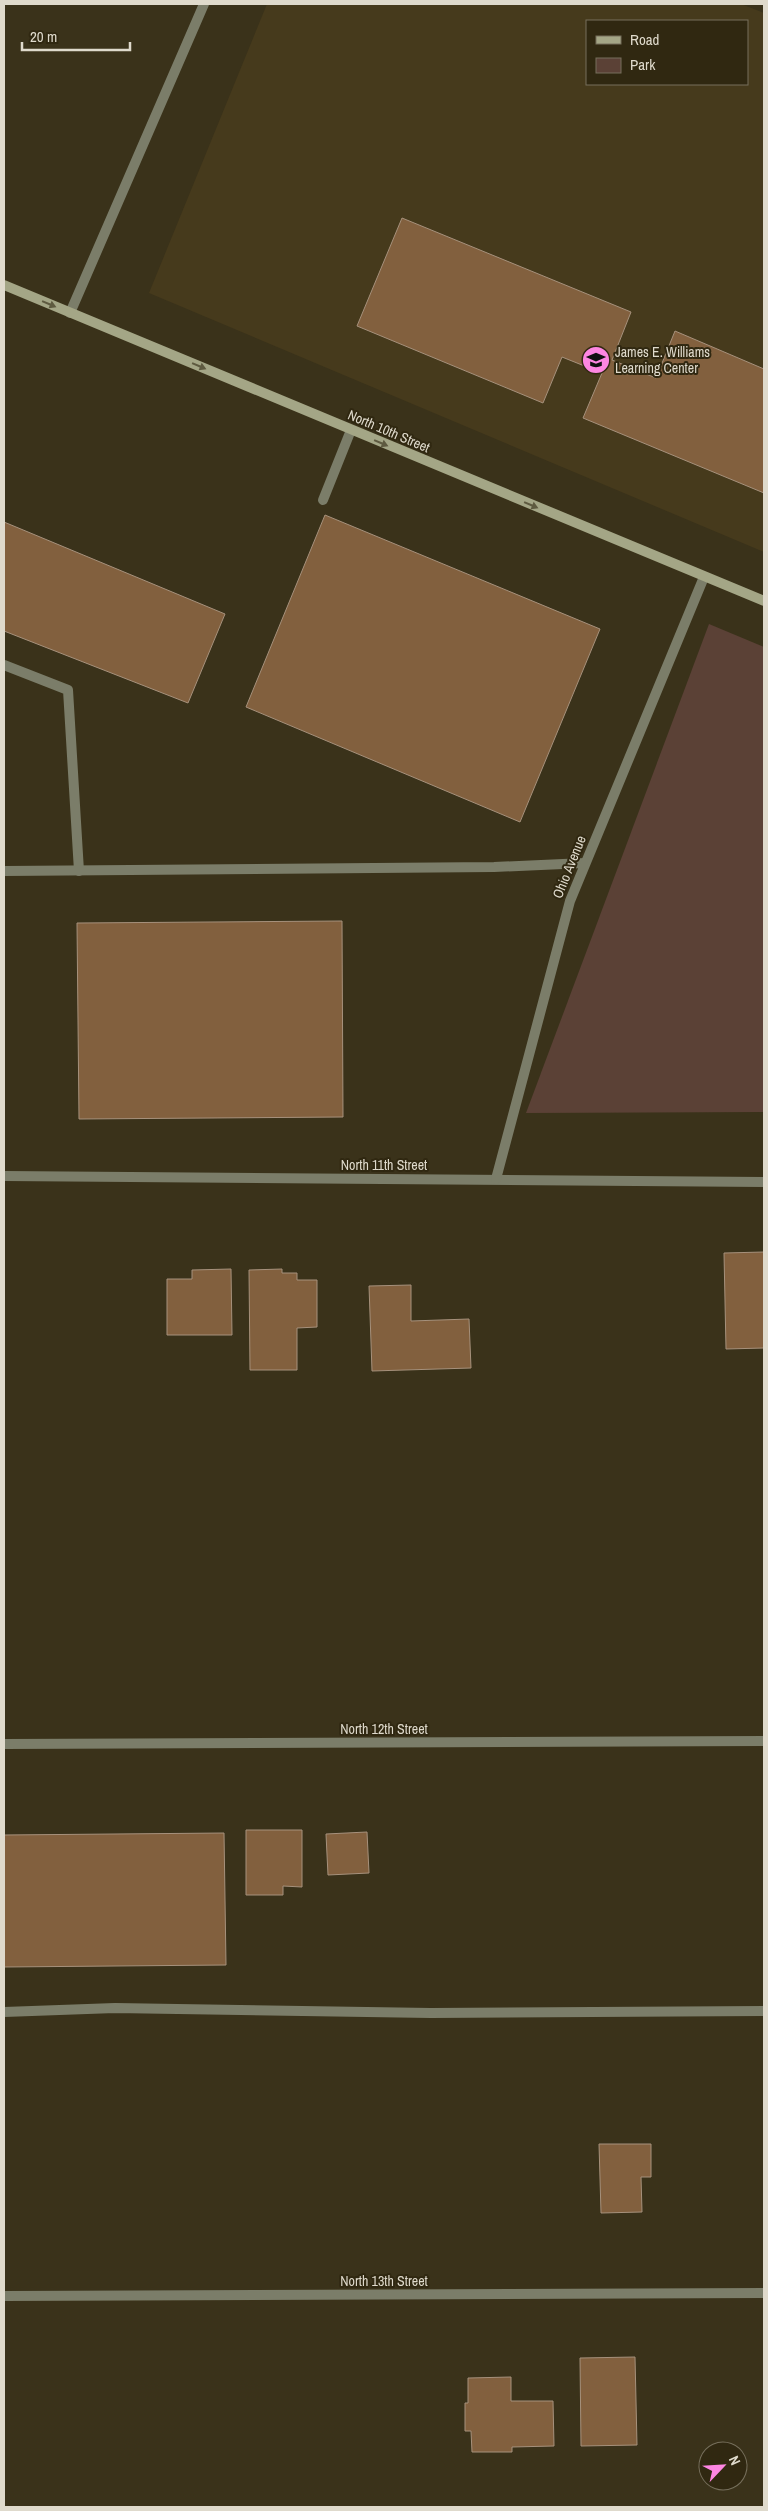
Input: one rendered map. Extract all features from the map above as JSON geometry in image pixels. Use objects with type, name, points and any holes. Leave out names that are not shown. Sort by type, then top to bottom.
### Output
[{"type":"main road","name":"North 10th Street","points":[[4,285],[764,601]]},
{"type":"street","points":[[70,313],[204,4]]},
{"type":"street","points":[[323,500],[351,430]]},
{"type":"street","name":"Ohio Avenue","points":[[496,1179],[570,901],[704,577]]},
{"type":"street","points":[[4,665],[68,690],[79,871]]},
{"type":"street","points":[[4,871],[494,867],[585,863]]},
{"type":"street","name":"North 11th Street","points":[[4,1176],[764,1182]]},
{"type":"street","name":"North 12th Street","points":[[4,1744],[764,1741]]},
{"type":"street","points":[[4,2012],[116,2008],[431,2013],[764,2011]]},
{"type":"street","name":"North 13th Street","points":[[4,2296],[764,2293]]},
{"type":"shaded area","points":[[267,4],[741,4],[764,13],[764,552],[149,293]]},
{"type":"green space","points":[[709,624],[764,647],[764,1112],[526,1113]]},
{"type":"building","points":[[402,218],[631,312],[612,360],[656,378],[675,331],[764,369],[764,493],[583,418],[602,373],[562,357],[543,403],[357,326]]},
{"type":"building","points":[[325,515],[600,629],[520,822],[246,707]]},
{"type":"building","points":[[4,522],[225,614],[188,703],[4,631]]},
{"type":"building","points":[[342,921],[343,1117],[79,1119],[77,923]]},
{"type":"building","points":[[764,1252],[764,1348],[726,1349],[724,1253]]},
{"type":"building","points":[[231,1269],[232,1335],[167,1335],[167,1279],[192,1279],[192,1270]]},
{"type":"building","points":[[282,1269],[282,1273],[297,1273],[297,1280],[317,1280],[317,1327],[297,1328],[297,1370],[250,1370],[249,1270]]},
{"type":"building","points":[[411,1285],[411,1321],[469,1319],[471,1368],[372,1371],[369,1286]]},
{"type":"building","points":[[246,1830],[302,1830],[302,1887],[283,1886],[283,1895],[246,1895]]},
{"type":"building","points":[[367,1832],[369,1873],[328,1875],[326,1834]]},
{"type":"building","points":[[224,1833],[226,1965],[4,1967],[4,1835]]},
{"type":"building","points":[[599,2144],[651,2144],[651,2177],[641,2177],[642,2212],[601,2213]]},
{"type":"building","points":[[635,2357],[637,2445],[581,2446],[580,2358]]},
{"type":"building","points":[[511,2377],[511,2401],[553,2401],[554,2446],[512,2447],[512,2452],[472,2452],[471,2431],[465,2431],[465,2403],[468,2403],[468,2378]]},
{"type":"place","name":"James E. Williams Learning Center","points":[[596,360]]}]
